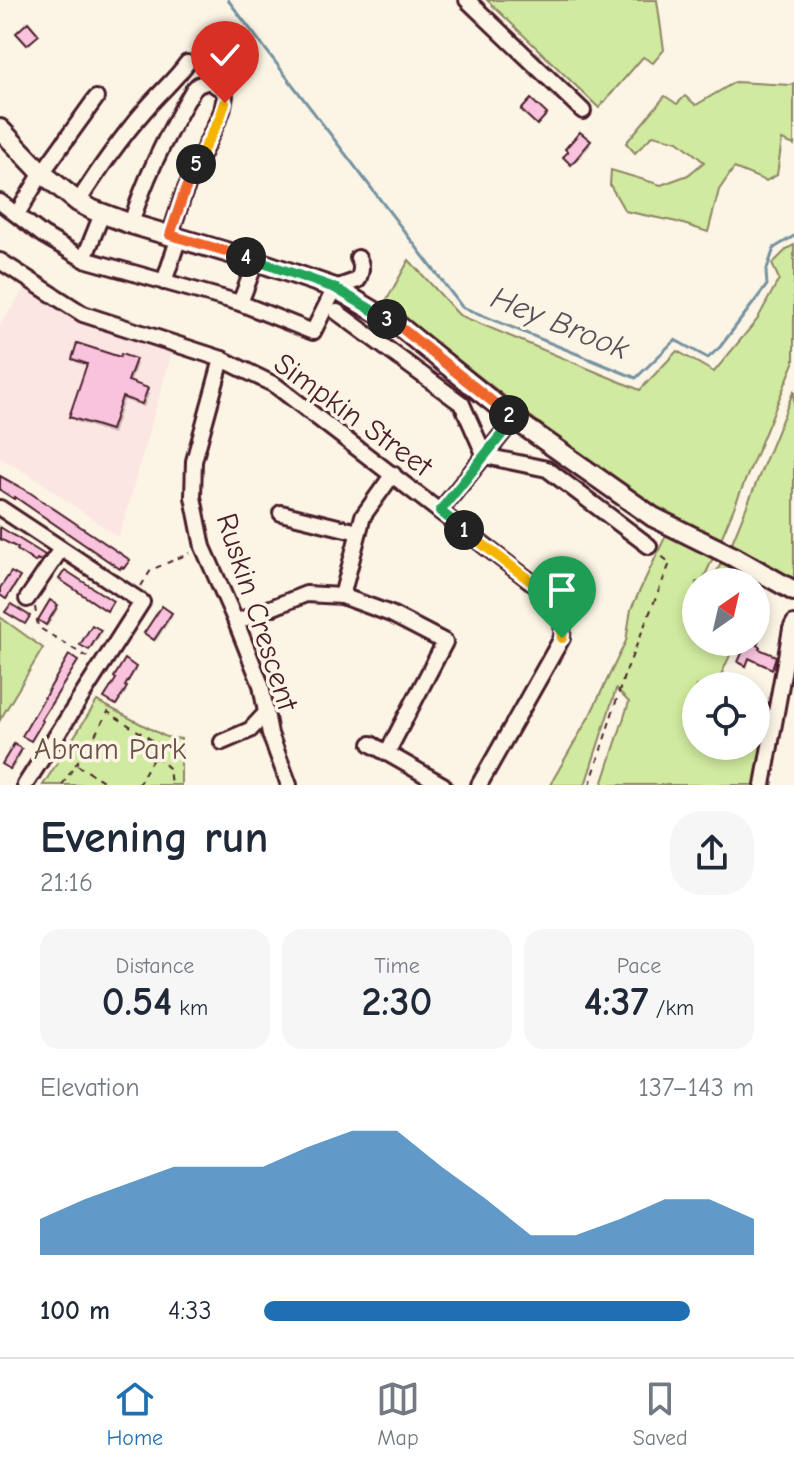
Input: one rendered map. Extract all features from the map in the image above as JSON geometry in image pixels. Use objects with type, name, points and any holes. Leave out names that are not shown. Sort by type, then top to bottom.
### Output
[{"type":"main road","points":[[0,129],[42,173],[78,202],[102,214],[335,288],[399,326],[514,419],[653,517],[794,591]]},
{"type":"street","points":[[467,0],[583,111]]},
{"type":"street","points":[[78,202],[108,155],[187,63]]},
{"type":"street","points":[[131,224],[169,132],[193,90],[209,81],[223,90],[225,103],[184,193],[164,282]]},
{"type":"street","points":[[17,214],[42,173],[96,98]]},
{"type":"street","points":[[0,202],[43,235],[84,259],[240,303],[313,332],[335,288],[358,280],[362,271],[358,258]]},
{"type":"street","points":[[84,259],[102,214]]},
{"type":"street","name":"Simpkin Street","points":[[0,261],[83,314],[222,359],[275,385],[555,600],[563,618],[562,638],[479,785]]},
{"type":"street","points":[[240,303],[256,261]]},
{"type":"street","points":[[337,312],[462,404],[485,456]]},
{"type":"street","name":"Ruskin Crescent","points":[[222,359],[194,461],[193,497],[203,547],[261,685],[270,734],[286,784]]},
{"type":"street","points":[[440,511],[514,419]]},
{"type":"street","points":[[485,456],[547,469],[649,546]]},
{"type":"street","points":[[342,596],[363,516],[393,474]]},
{"type":"street","points":[[0,508],[138,600],[101,667],[25,785]]},
{"type":"street","points":[[281,513],[358,532]]},
{"type":"street","points":[[27,599],[61,549]]},
{"type":"street","points":[[236,622],[306,594],[342,596],[391,614],[445,642],[387,753]]},
{"type":"street","points":[[763,785],[794,623]]},
{"type":"street","points":[[222,742],[250,730],[265,714]]},
{"type":"street","points":[[371,744],[443,785]]},
{"type":"path","points":[[590,785],[624,676],[670,563],[649,546]]},
{"type":"path","points":[[138,600],[151,570],[203,547]]},
{"type":"path","points":[[27,599],[35,607],[38,627],[101,667]]},
{"type":"path","points":[[62,785],[108,712],[161,746],[138,785]]},
{"type":"path","points":[[155,755],[169,768],[171,785]]},
{"type":"path","points":[[76,764],[110,785]]},
{"type":"shaded area","points":[[26,286],[80,320],[172,353],[119,537],[127,544],[38,480],[0,458],[0,325]]},
{"type":"green space","points":[[487,0],[657,0],[664,50],[653,63],[643,57],[599,108]]},
{"type":"green space","points":[[735,82],[794,83],[794,145],[782,140],[777,175],[766,181],[734,168],[719,190],[708,232],[625,211],[610,185],[611,170],[661,185],[688,175],[704,162],[678,141],[653,135],[635,153],[626,143],[665,96],[677,104],[685,96],[696,105]]},
{"type":"green space","points":[[794,245],[794,363],[721,539],[647,503],[615,482],[385,303],[409,260],[459,315],[640,390],[677,351],[714,372],[757,320],[779,279],[772,264]]},
{"type":"green space","points":[[794,390],[794,583],[763,560],[731,545]]},
{"type":"green space","points":[[667,533],[714,556],[708,568],[682,568],[682,656],[730,656],[722,672],[682,672],[682,760],[762,760],[758,785],[602,785],[629,702],[616,689],[585,785],[550,785],[590,715],[626,641],[631,609]]},
{"type":"green space","points":[[722,561],[734,568],[719,568]]},
{"type":"green space","points":[[0,617],[43,648],[0,720]]},
{"type":"green space","name":"Abram Park","points":[[97,701],[166,737],[181,739],[181,785],[43,785]]},
{"type":"building","points":[[28,22],[39,35],[27,45],[16,33]]},
{"type":"building","points":[[531,99],[547,114],[537,125],[521,110]]},
{"type":"building","points":[[580,132],[591,141],[571,165],[563,157],[568,152],[565,149]]},
{"type":"building","points":[[77,343],[136,359],[128,381],[148,388],[142,404],[122,397],[111,430],[69,417],[87,364],[72,359]]},
{"type":"building","points":[[0,476],[130,560],[120,569],[15,497],[0,490]]},
{"type":"building","points":[[0,527],[45,555],[41,561],[37,559],[35,562],[0,539]]},
{"type":"building","points":[[65,570],[113,601],[107,611],[59,579]]},
{"type":"building","points":[[11,572],[20,577],[6,599],[0,595],[0,588]]},
{"type":"building","points":[[50,600],[58,605],[46,625],[38,620]]},
{"type":"building","points":[[11,604],[30,616],[25,624],[5,612]]},
{"type":"building","points":[[162,606],[172,613],[154,640],[144,633]]},
{"type":"building","points":[[92,625],[101,630],[89,650],[80,645]]},
{"type":"building","points":[[770,654],[776,656],[772,669],[749,658],[746,666],[738,662],[741,656],[770,656]]},
{"type":"building","points":[[69,655],[78,661],[31,741],[22,736]]},
{"type":"building","points":[[125,659],[136,667],[116,705],[104,698]]},
{"type":"building","points":[[14,744],[22,749],[10,769],[2,764]]},
{"type":"waterway","name":"Hey Brook","points":[[228,0],[462,307],[636,378],[675,340],[708,358],[720,347],[767,285],[766,272],[774,248],[794,236]]},
{"type":"route","points":[[225,103],[184,193],[170,235],[335,288],[399,326],[514,419],[440,511],[555,600],[563,618],[562,638]]}]
